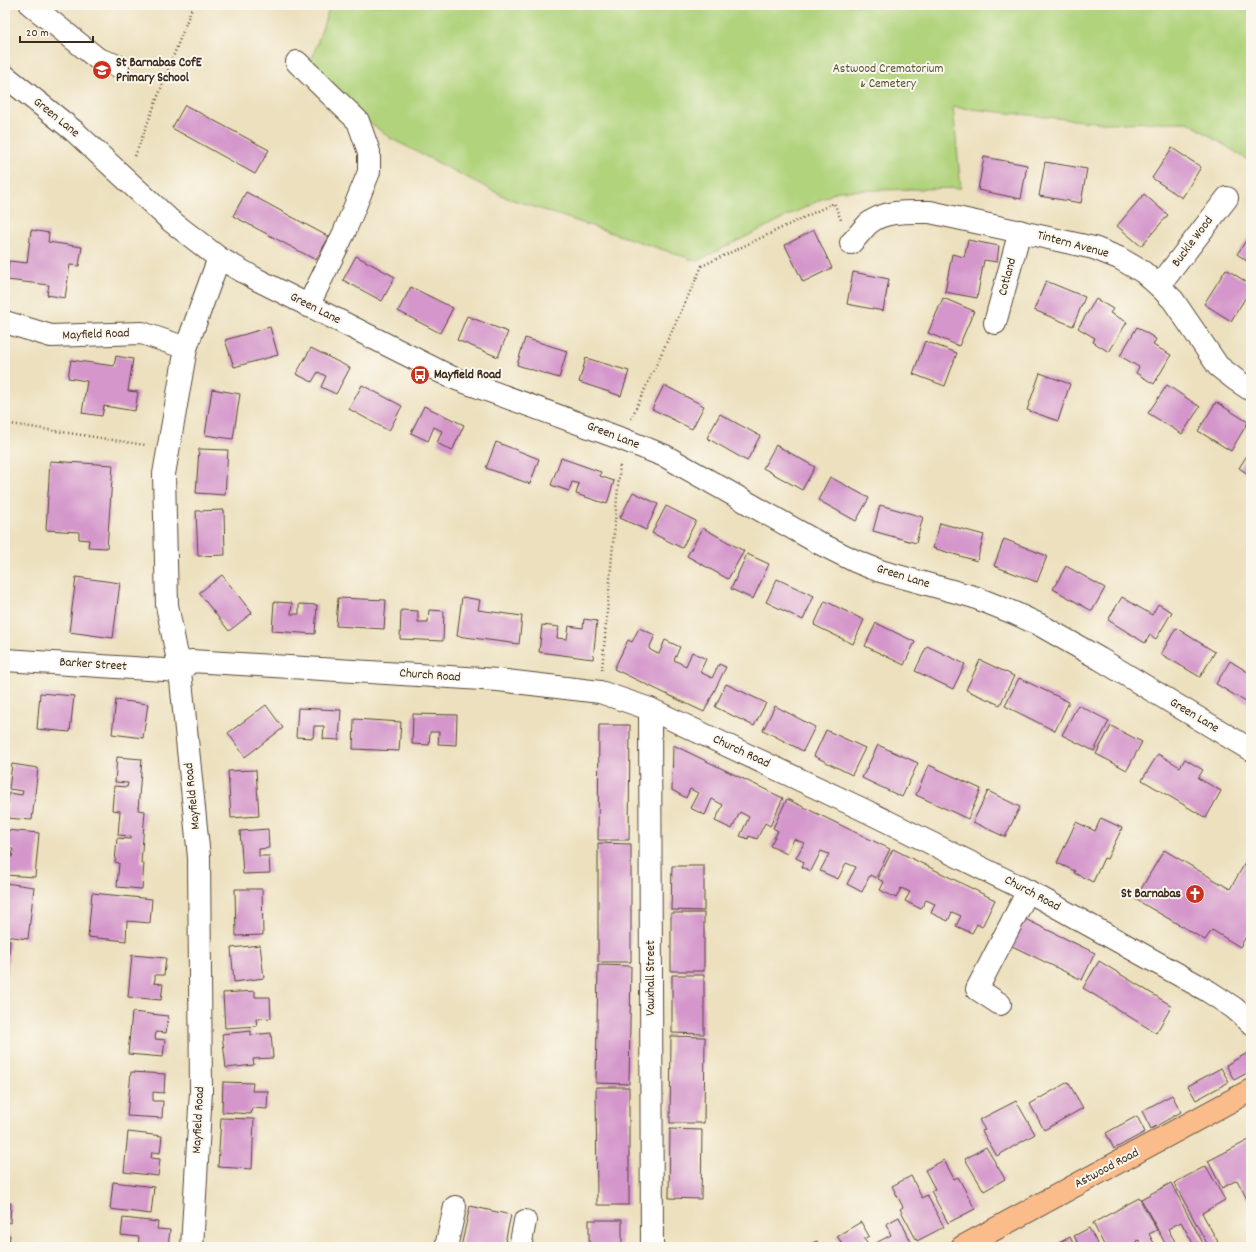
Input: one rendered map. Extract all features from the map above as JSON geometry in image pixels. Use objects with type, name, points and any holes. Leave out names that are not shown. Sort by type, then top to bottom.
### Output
[{"type":"main road","name":"Astwood Road","points":[[962,1247],[1251,1090]]},
{"type":"street","points":[[31,5],[98,59],[118,66]]},
{"type":"street","points":[[297,62],[358,121],[369,152],[369,172],[344,233],[308,306]]},
{"type":"street","name":"Green Lane","points":[[5,76],[74,131],[171,221],[219,258],[258,280],[451,377],[665,456],[817,542],[855,561],[880,571],[974,597],[1040,625],[1100,659],[1251,750]]},
{"type":"street","name":"Buckle Wood","points":[[1159,286],[1227,198]]},
{"type":"street","name":"Tintern Avenue","points":[[851,243],[869,223],[883,216],[903,212],[930,212],[1094,248],[1119,258],[1143,272],[1159,286],[1173,300],[1218,366],[1251,390]]},
{"type":"street","name":"Cotland","points":[[995,323],[1020,231]]},
{"type":"street","name":"Mayfield Road","points":[[192,1247],[201,1091],[199,857],[180,670],[167,605],[164,474],[186,348],[219,258]]},
{"type":"street","name":"Mayfield Road","points":[[5,322],[51,336],[142,333],[186,348]]},
{"type":"street","name":"Barker Street","points":[[5,660],[180,670]]},
{"type":"street","name":"Church Road","points":[[180,670],[191,661],[498,680],[600,692],[650,709],[864,810],[1028,891],[1208,991],[1234,1008],[1251,1023]]},
{"type":"street","name":"Vauxhall Street","points":[[650,709],[652,1247]]},
{"type":"street","points":[[1000,1004],[977,989],[1028,891]]},
{"type":"street","points":[[446,1247],[455,1207]]},
{"type":"street","points":[[520,1247],[525,1221]]},
{"type":"path","points":[[125,179],[193,5]]},
{"type":"path","points":[[600,692],[622,439],[702,266],[834,203],[851,243]]},
{"type":"path","points":[[5,423],[168,448]]},
{"type":"green space","name":"Astwood Crematorium & Cemetery","points":[[330,5],[1251,5],[1251,162],[1188,122],[1103,123],[953,107],[961,188],[838,191],[697,261],[507,198],[390,138],[307,74]]},
{"type":"building","points":[[185,105],[269,150],[255,174],[172,128]]},
{"type":"building","points":[[1172,148],[1201,167],[1182,198],[1152,178]]},
{"type":"building","points":[[984,157],[1027,165],[1021,199],[978,190]]},
{"type":"building","points":[[1045,162],[1087,169],[1081,203],[1039,196]]},
{"type":"building","points":[[246,192],[329,237],[316,260],[233,216]]},
{"type":"building","points":[[1144,194],[1168,215],[1141,246],[1117,226]]},
{"type":"building","points":[[31,230],[49,233],[48,242],[82,247],[79,266],[70,265],[65,298],[47,295],[49,285],[7,280],[9,261],[27,263]]},
{"type":"building","points":[[814,230],[832,268],[803,282],[785,245]]},
{"type":"building","points":[[1251,233],[1251,264],[1237,254]]},
{"type":"building","points":[[968,240],[999,246],[997,262],[984,260],[977,298],[945,292],[952,254],[964,257]]},
{"type":"building","points":[[356,256],[395,277],[382,301],[343,280]]},
{"type":"building","points":[[1226,269],[1251,285],[1251,289],[1231,321],[1204,304]]},
{"type":"building","points":[[853,272],[889,279],[883,311],[847,304]]},
{"type":"building","points":[[1046,281],[1085,297],[1073,326],[1034,310]]},
{"type":"building","points":[[411,287],[453,308],[440,333],[398,311]]},
{"type":"building","points":[[943,298],[974,311],[959,346],[928,333]]},
{"type":"building","points":[[1096,299],[1113,309],[1110,313],[1127,322],[1109,352],[1093,342],[1095,338],[1078,328]]},
{"type":"building","points":[[467,316],[508,332],[498,357],[457,340]]},
{"type":"building","points":[[270,327],[278,355],[234,367],[225,340]]},
{"type":"building","points":[[1137,327],[1156,339],[1153,345],[1171,355],[1154,384],[1136,373],[1139,367],[1120,356]]},
{"type":"building","points":[[525,338],[567,351],[559,378],[517,365]]},
{"type":"building","points":[[925,341],[957,353],[945,386],[913,374]]},
{"type":"building","points":[[311,348],[350,368],[336,394],[321,387],[326,376],[318,372],[312,382],[296,374]]},
{"type":"building","points":[[116,356],[133,359],[128,391],[138,392],[135,411],[104,406],[102,416],[82,413],[87,381],[68,378],[71,360],[114,366]]},
{"type":"building","points":[[586,358],[629,371],[621,396],[579,382]]},
{"type":"building","points":[[1040,373],[1070,384],[1058,421],[1027,410]]},
{"type":"building","points":[[362,385],[402,406],[389,431],[349,409]]},
{"type":"building","points":[[664,385],[704,406],[692,429],[652,409]]},
{"type":"building","points":[[1167,385],[1200,407],[1182,434],[1148,413]]},
{"type":"building","points":[[212,389],[240,394],[233,439],[205,435]]},
{"type":"building","points":[[1216,402],[1248,422],[1231,451],[1198,431]]},
{"type":"building","points":[[424,406],[464,425],[452,451],[437,443],[442,431],[434,427],[428,441],[411,433]]},
{"type":"building","points":[[720,414],[760,436],[747,461],[707,438]]},
{"type":"building","points":[[496,442],[539,459],[530,484],[486,468]]},
{"type":"building","points":[[776,445],[815,467],[802,490],[763,468]]},
{"type":"building","points":[[199,449],[228,450],[225,495],[196,493]]},
{"type":"building","points":[[1251,449],[1251,476],[1239,468]]},
{"type":"building","points":[[561,458],[601,472],[600,476],[614,481],[607,504],[576,494],[579,484],[577,483],[572,482],[569,491],[551,485]]},
{"type":"building","points":[[50,461],[113,465],[107,548],[88,547],[89,540],[79,539],[79,532],[46,530]]},
{"type":"building","points":[[830,477],[869,498],[856,521],[818,500]]},
{"type":"building","points":[[633,492],[658,504],[646,530],[620,518]]},
{"type":"building","points":[[880,505],[923,517],[916,543],[873,531]]},
{"type":"building","points":[[666,506],[696,521],[682,548],[652,533]]},
{"type":"building","points":[[224,510],[225,555],[198,556],[196,511]]},
{"type":"building","points":[[940,523],[984,535],[977,561],[933,548]]},
{"type":"building","points":[[703,528],[744,551],[728,579],[687,556]]},
{"type":"building","points":[[1004,539],[1047,556],[1037,582],[994,566]]},
{"type":"building","points":[[747,554],[769,564],[753,599],[731,589]]},
{"type":"building","points":[[1066,566],[1105,588],[1092,611],[1053,589]]},
{"type":"building","points":[[222,575],[252,613],[229,631],[199,593]]},
{"type":"building","points":[[76,577],[120,583],[113,638],[69,632]]},
{"type":"building","points":[[777,579],[814,596],[803,620],[766,602]]},
{"type":"building","points":[[462,597],[480,600],[478,610],[522,616],[519,644],[457,636]]},
{"type":"building","points":[[1122,597],[1152,615],[1158,604],[1172,612],[1156,639],[1150,635],[1145,643],[1108,620]]},
{"type":"building","points":[[338,598],[386,600],[384,629],[336,626]]},
{"type":"building","points":[[825,601],[864,620],[853,644],[814,625]]},
{"type":"building","points":[[274,602],[292,603],[291,614],[299,614],[299,604],[317,605],[315,634],[272,631]]},
{"type":"building","points":[[401,610],[418,611],[418,622],[428,622],[429,610],[444,611],[443,641],[400,639]]},
{"type":"building","points":[[584,619],[597,621],[593,659],[539,652],[542,625],[559,627],[557,638],[567,639],[569,626],[583,628]]},
{"type":"building","points":[[876,623],[915,642],[904,665],[865,646]]},
{"type":"building","points":[[639,628],[655,635],[649,649],[654,652],[659,654],[665,640],[680,647],[674,660],[686,666],[692,652],[706,659],[700,672],[712,678],[719,664],[726,667],[704,712],[614,669],[628,640],[632,642]]},
{"type":"building","points":[[1176,628],[1215,652],[1200,677],[1161,654]]},
{"type":"building","points":[[927,646],[965,664],[953,689],[915,671]]},
{"type":"building","points":[[980,660],[1014,676],[1000,705],[966,690]]},
{"type":"building","points":[[1230,661],[1251,674],[1251,705],[1216,684]]},
{"type":"building","points":[[1019,678],[1069,702],[1055,731],[1005,706]]},
{"type":"building","points":[[726,684],[766,703],[754,726],[715,707]]},
{"type":"building","points":[[40,693],[74,696],[70,732],[37,729]]},
{"type":"building","points":[[116,700],[148,704],[143,738],[112,734]]},
{"type":"building","points":[[266,705],[283,728],[245,757],[228,733]]},
{"type":"building","points":[[1078,705],[1109,721],[1094,751],[1062,735]]},
{"type":"building","points":[[775,706],[815,727],[803,751],[763,730]]},
{"type":"building","points":[[298,708],[341,710],[339,740],[323,739],[324,726],[314,726],[313,738],[296,737]]},
{"type":"building","points":[[413,714],[457,715],[456,745],[438,744],[439,732],[430,732],[429,745],[412,744]]},
{"type":"building","points":[[354,719],[401,722],[399,751],[353,749]]},
{"type":"building","points":[[599,725],[630,725],[629,840],[598,840]]},
{"type":"building","points":[[1111,726],[1142,742],[1127,770],[1096,754]]},
{"type":"building","points":[[826,730],[865,748],[852,775],[814,756]]},
{"type":"building","points":[[673,745],[783,798],[770,826],[765,823],[757,839],[749,836],[748,839],[740,836],[749,817],[740,812],[732,829],[715,821],[723,805],[712,799],[705,815],[690,808],[698,793],[690,789],[686,798],[672,790]]},
{"type":"building","points":[[878,745],[918,763],[902,797],[862,778]]},
{"type":"building","points":[[1158,754],[1180,767],[1185,759],[1203,770],[1198,778],[1221,791],[1206,818],[1142,780]]},
{"type":"building","points":[[117,757],[142,759],[138,810],[145,811],[141,863],[144,863],[142,889],[117,887],[119,863],[115,862],[117,838],[131,839],[131,836],[118,835],[120,811],[112,810],[114,786],[127,787],[128,783],[115,782]]},
{"type":"building","points":[[12,764],[38,768],[32,820],[6,818],[9,793],[22,795],[23,791],[9,789]]},
{"type":"building","points":[[929,765],[981,789],[968,819],[916,795]]},
{"type":"building","points":[[256,770],[259,816],[231,818],[228,771]]},
{"type":"building","points":[[988,791],[1020,807],[1005,837],[973,822]]},
{"type":"building","points":[[787,799],[890,849],[876,878],[870,875],[862,892],[847,884],[856,867],[846,863],[838,879],[820,871],[829,854],[821,851],[811,871],[802,867],[804,862],[796,858],[804,843],[794,839],[787,854],[770,846],[778,831],[773,828]]},
{"type":"building","points":[[1101,818],[1122,828],[1107,859],[1104,858],[1093,882],[1074,873],[1075,871],[1057,863],[1076,822],[1095,831]]},
{"type":"building","points":[[268,829],[269,848],[259,849],[259,856],[269,856],[270,873],[243,874],[240,831]]},
{"type":"building","points":[[5,830],[39,833],[35,877],[5,875],[5,856],[12,857],[13,849],[5,848]]},
{"type":"building","points":[[598,843],[631,844],[631,962],[598,962]]},
{"type":"building","points":[[893,849],[995,900],[982,927],[977,924],[972,933],[956,926],[961,916],[952,912],[948,921],[931,913],[935,904],[926,900],[921,909],[905,901],[910,892],[901,888],[896,898],[880,890],[884,882],[878,879]]},
{"type":"building","name":"St Barnabas","points":[[1164,850],[1230,889],[1248,858],[1251,860],[1251,928],[1240,947],[1212,930],[1205,940],[1135,899]]},
{"type":"building","points":[[672,866],[704,866],[704,911],[671,910]]},
{"type":"building","points":[[5,883],[34,887],[28,939],[5,936]]},
{"type":"building","points":[[235,889],[262,889],[263,935],[236,936]]},
{"type":"building","points":[[92,893],[152,899],[150,923],[127,921],[126,941],[88,937]]},
{"type":"building","points":[[671,913],[704,913],[704,971],[671,971]]},
{"type":"building","points":[[1019,916],[1095,953],[1082,980],[1006,943]]},
{"type":"building","points":[[5,940],[10,940],[7,977],[5,977]]},
{"type":"building","points":[[260,945],[264,978],[234,982],[231,948]]},
{"type":"building","points":[[132,955],[166,958],[164,975],[155,975],[154,983],[163,984],[161,1000],[128,997]]},
{"type":"building","points":[[1099,961],[1172,1006],[1156,1033],[1083,988]]},
{"type":"building","points":[[598,965],[631,966],[629,1084],[596,1083]]},
{"type":"building","points":[[672,975],[704,975],[704,1034],[672,1033]]},
{"type":"building","points":[[255,991],[255,997],[270,997],[271,1018],[256,1019],[257,1026],[225,1028],[223,993]]},
{"type":"building","points":[[5,992],[8,992],[6,1013],[5,1013]]},
{"type":"building","points":[[132,1012],[168,1016],[166,1033],[156,1032],[155,1039],[165,1040],[163,1057],[128,1054]]},
{"type":"building","points":[[251,1031],[251,1035],[271,1033],[273,1058],[253,1059],[254,1065],[226,1068],[222,1034]]},
{"type":"building","points":[[671,1036],[705,1037],[704,1123],[670,1123]]},
{"type":"building","points":[[1251,1051],[1251,1071],[1234,1080],[1226,1065]]},
{"type":"building","points":[[1221,1068],[1229,1082],[1196,1100],[1188,1086]]},
{"type":"building","points":[[131,1072],[165,1074],[164,1093],[153,1092],[153,1101],[163,1101],[162,1118],[127,1116]]},
{"type":"building","points":[[223,1082],[253,1083],[252,1091],[268,1091],[267,1109],[252,1108],[251,1114],[222,1112]]},
{"type":"building","points":[[1068,1082],[1083,1108],[1044,1130],[1030,1104]]},
{"type":"building","points":[[596,1087],[629,1087],[629,1205],[597,1205]]},
{"type":"building","points":[[1172,1095],[1181,1112],[1151,1129],[1142,1111]]},
{"type":"building","points":[[1016,1101],[1035,1134],[997,1156],[982,1131],[985,1130],[979,1120]]},
{"type":"building","points":[[1137,1116],[1145,1132],[1114,1149],[1106,1133]]},
{"type":"building","points":[[221,1118],[254,1119],[252,1169],[218,1167]]},
{"type":"building","points":[[670,1129],[702,1130],[701,1199],[669,1198]]},
{"type":"building","points":[[128,1132],[162,1136],[160,1153],[152,1152],[151,1158],[160,1159],[158,1176],[124,1172]]},
{"type":"building","points":[[1251,1139],[1251,1179],[1248,1181],[1251,1186],[1251,1200],[1248,1201],[1237,1180],[1222,1188],[1208,1161]]},
{"type":"building","points":[[986,1147],[1005,1179],[984,1191],[965,1159]]},
{"type":"building","points":[[944,1160],[954,1179],[958,1177],[975,1209],[948,1223],[931,1191],[935,1189],[925,1170]]},
{"type":"building","points":[[1206,1166],[1225,1200],[1202,1213],[1218,1242],[1209,1247],[1174,1183]]},
{"type":"building","points":[[911,1176],[922,1198],[927,1195],[944,1227],[917,1241],[900,1209],[903,1207],[892,1186]]},
{"type":"building","points":[[113,1182],[154,1187],[151,1214],[110,1209]]},
{"type":"building","points":[[1171,1183],[1205,1247],[1195,1247],[1181,1222],[1168,1229],[1178,1247],[1167,1247],[1141,1199]]},
{"type":"building","points":[[1139,1198],[1157,1230],[1149,1234],[1156,1247],[1143,1247],[1139,1240],[1136,1241],[1139,1247],[1105,1247],[1093,1223]]},
{"type":"building","points":[[5,1202],[11,1203],[10,1223],[5,1222]]},
{"type":"building","points":[[470,1206],[511,1215],[504,1247],[461,1247]]},
{"type":"building","points":[[899,1217],[912,1244],[907,1247],[875,1247],[874,1244],[891,1235],[886,1224]]},
{"type":"building","points":[[123,1218],[158,1222],[157,1229],[170,1230],[168,1247],[138,1245],[139,1237],[121,1235]]},
{"type":"building","points":[[589,1220],[622,1220],[622,1247],[589,1247]]},
{"type":"building","points":[[861,1222],[869,1236],[864,1239],[870,1247],[844,1247],[837,1236]]},
{"type":"building","points":[[1089,1228],[1099,1247],[1080,1247],[1074,1236]]},
{"type":"building","points":[[5,1234],[10,1235],[9,1247],[5,1247]]},
{"type":"building","points":[[1070,1237],[1075,1247],[1051,1247]]},
{"type":"building","points":[[817,1241],[820,1247],[806,1247],[810,1244]]},
{"type":"place","name":"St Barnabas CofE Primary School","points":[[102,70]]},
{"type":"place","name":"Mayfield Road","points":[[420,375]]},
{"type":"place","name":"St Barnabas","points":[[1195,894]]}]
